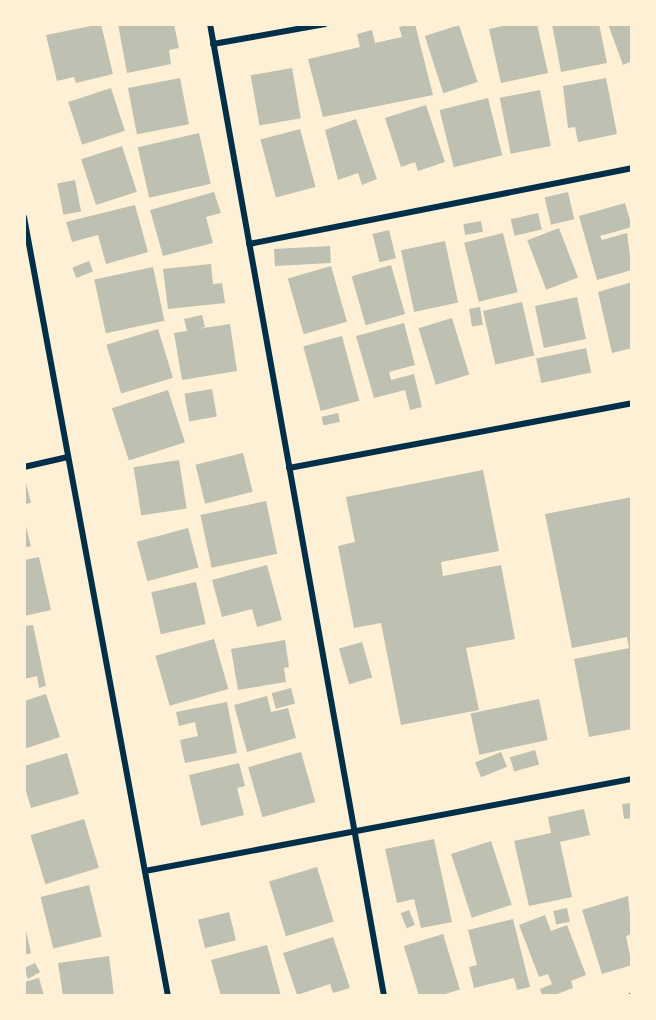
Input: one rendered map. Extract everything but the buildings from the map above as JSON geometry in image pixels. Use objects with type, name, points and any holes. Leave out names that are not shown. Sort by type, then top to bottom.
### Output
[{"type":"street","points":[[210,24],[384,996]]},
{"type":"street","points":[[213,44],[325,24]]},
{"type":"street","points":[[249,244],[632,168]]},
{"type":"street","points":[[24,217],[168,996]]},
{"type":"street","points":[[289,468],[632,403]]},
{"type":"street","points":[[24,467],[68,457]]},
{"type":"street","points":[[144,871],[354,829],[632,779]]}]
